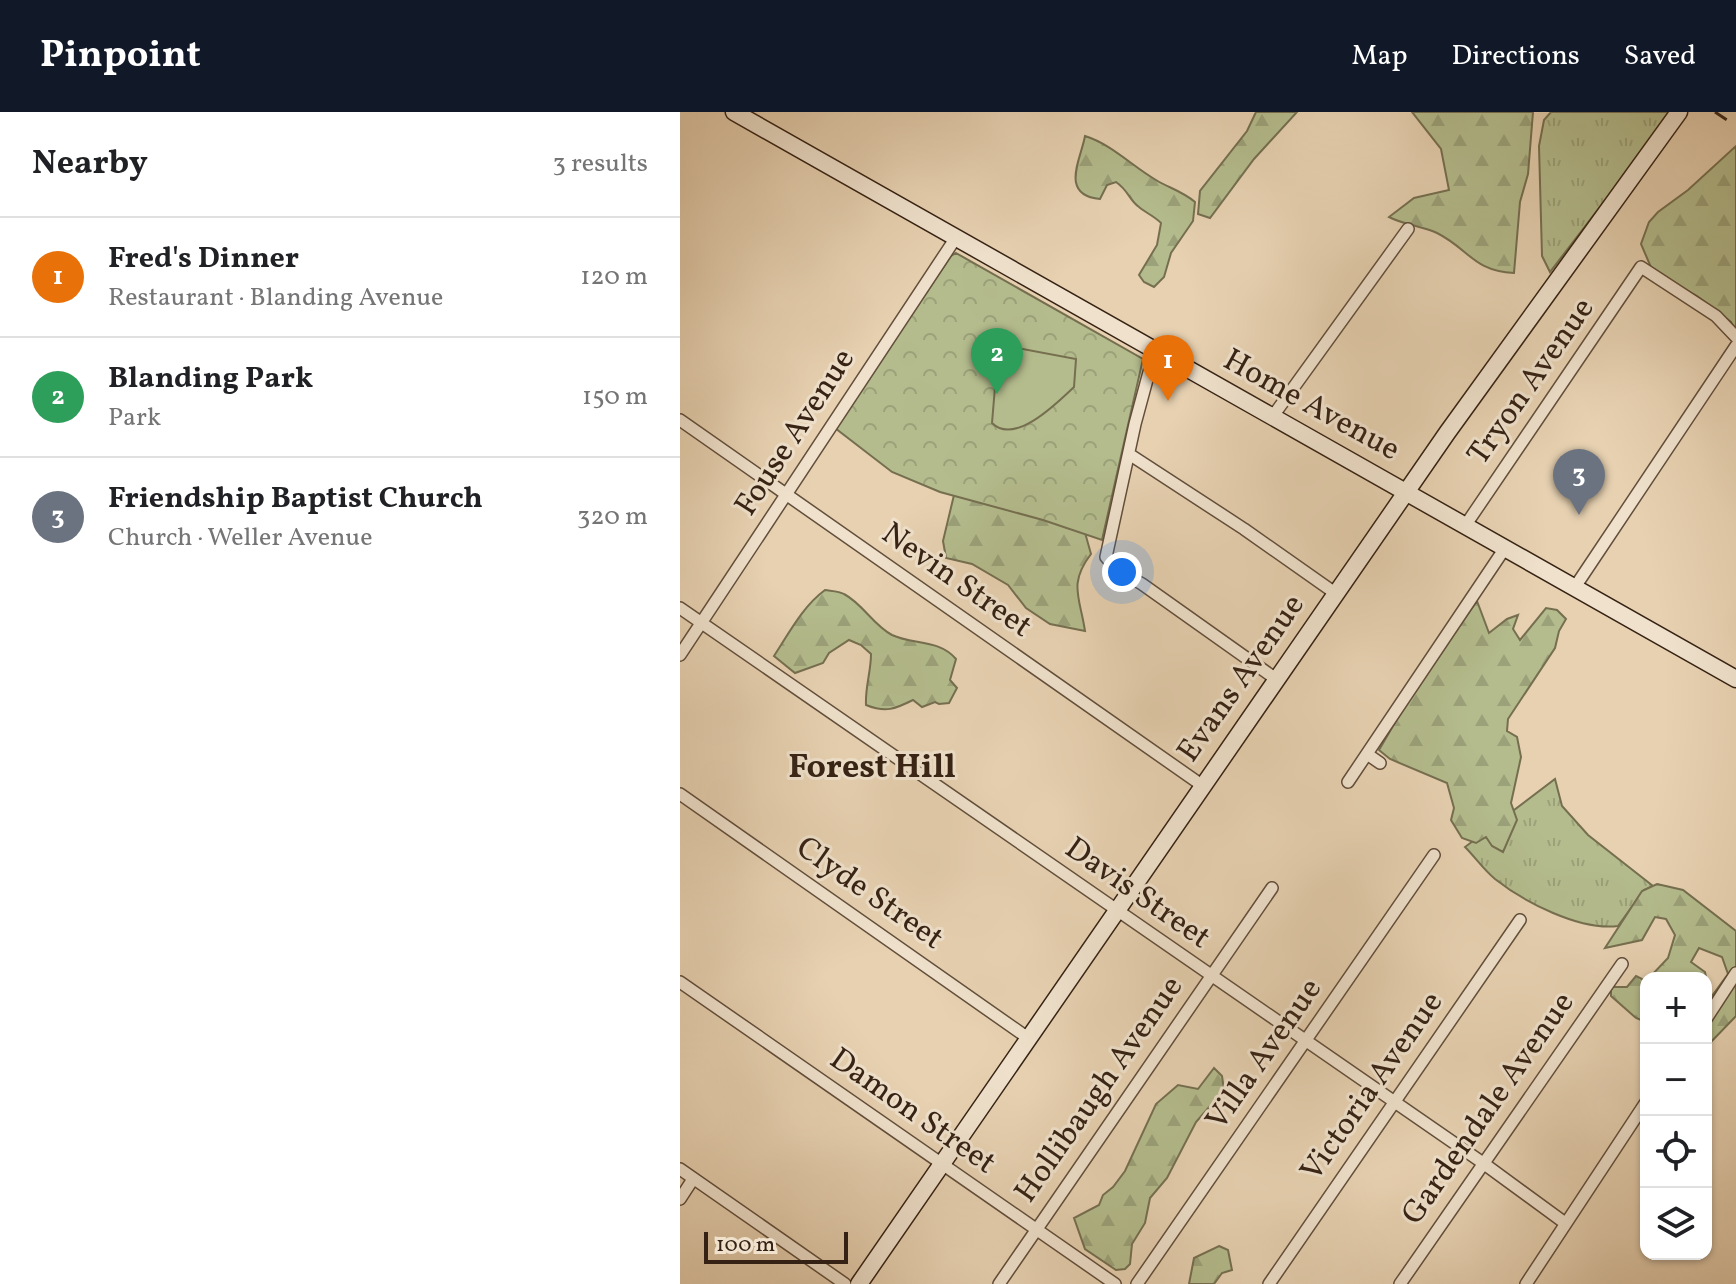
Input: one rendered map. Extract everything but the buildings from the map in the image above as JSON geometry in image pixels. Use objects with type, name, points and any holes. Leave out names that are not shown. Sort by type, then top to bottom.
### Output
[{"type":"street","name":"Home Avenue","points":[[734,112],[1736,679]]},
{"type":"street","name":"Evans Avenue","points":[[859,1284],[1335,593],[1628,179],[1679,112]]},
{"type":"street","points":[[1273,416],[1408,229]]},
{"type":"street","name":"Fouse Avenue","points":[[680,655],[955,239]]},
{"type":"street","name":"Tryon Avenue","points":[[1465,526],[1641,267],[1716,316],[1736,337]]},
{"type":"street","points":[[1575,587],[1736,346]]},
{"type":"street","points":[[1155,350],[1106,557],[1110,564],[1276,679]]},
{"type":"street","name":"Nevin Street","points":[[680,420],[1203,786]]},
{"type":"street","points":[[1129,454],[1335,593]]},
{"type":"street","points":[[1348,782],[1505,548]]},
{"type":"street","name":"Davis Street","points":[[680,608],[1483,1163],[1565,1223]]},
{"type":"street","points":[[1367,754],[1380,763]]},
{"type":"street","name":"Clyde Street","points":[[680,794],[1028,1038]]},
{"type":"street","name":"Villa Avenue","points":[[1137,1284],[1434,855]]},
{"type":"street","name":"Hollibaugh Avenue","points":[[999,1284],[1272,888]]},
{"type":"street","name":"Victoria Avenue","points":[[1269,1284],[1520,920]]},
{"type":"street","name":"Gardendale Avenue","points":[[1400,1284],[1622,964]]},
{"type":"street","points":[[1712,1010],[1736,973]]},
{"type":"street","name":"Damon Street","points":[[680,982],[1115,1284]]},
{"type":"street","points":[[1526,1284],[1640,1111]]},
{"type":"street","points":[[680,1169],[845,1284]]},
{"type":"street","points":[[680,1199],[693,1179]]},
{"type":"green space","points":[[1256,112],[1297,112],[1254,159],[1210,218],[1198,214],[1200,191],[1247,131]]},
{"type":"green space","points":[[1412,112],[1533,112],[1514,273],[1480,264],[1437,233],[1389,217],[1414,198],[1449,190],[1441,149]]},
{"type":"green space","points":[[1551,112],[1673,112],[1550,272],[1542,256],[1539,146],[1544,120]]},
{"type":"green space","points":[[1085,136],[1104,144],[1195,202],[1193,221],[1171,253],[1164,277],[1154,287],[1139,275],[1157,245],[1161,223],[1136,204],[1116,182],[1107,185],[1100,199],[1080,191],[1076,175]]},
{"type":"green space","points":[[1736,146],[1736,333],[1731,322],[1697,296],[1653,272],[1641,244],[1649,222],[1658,212],[1688,190]]},
{"type":"green space","points":[[956,253],[1143,359],[1102,540],[1043,520],[940,492],[892,472],[835,428],[951,256]]},
{"type":"green space","points":[[1007,346],[1076,359],[1074,387],[1024,426],[1001,429],[992,423],[998,351]]},
{"type":"green space","points":[[954,495],[1084,529],[1091,554],[1078,583],[1085,631],[1050,624],[1026,608],[1008,585],[972,564],[946,558],[943,541]]},
{"type":"green space","points":[[825,590],[840,592],[851,598],[892,635],[942,648],[956,659],[950,680],[957,688],[949,703],[935,702],[922,707],[913,700],[885,709],[866,705],[871,654],[849,640],[829,653],[823,663],[795,673],[774,656],[803,612]]},
{"type":"green space","points":[[1477,601],[1489,633],[1507,619],[1518,615],[1513,629],[1520,640],[1546,608],[1557,610],[1566,619],[1555,648],[1508,719],[1507,731],[1517,737],[1521,757],[1511,803],[1517,820],[1503,852],[1492,846],[1486,837],[1476,843],[1462,838],[1451,820],[1454,808],[1447,783],[1390,759],[1379,750],[1414,690]]},
{"type":"green space","points":[[1555,779],[1562,806],[1588,835],[1653,886],[1644,890],[1618,926],[1587,924],[1570,919],[1521,897],[1487,872],[1465,847]]},
{"type":"green space","points":[[1657,884],[1683,890],[1736,931],[1736,1016],[1712,1041],[1712,996],[1728,974],[1722,957],[1699,948],[1691,962],[1705,972],[1655,972],[1668,958],[1675,935],[1666,919],[1655,917],[1642,940],[1605,948],[1642,891]]},
{"type":"green space","points":[[1636,976],[1640,978],[1640,1020],[1611,996],[1611,987],[1627,987]]},
{"type":"green space","points":[[1214,1068],[1222,1076],[1224,1090],[1196,1122],[1167,1178],[1150,1198],[1145,1223],[1132,1244],[1130,1264],[1125,1269],[1116,1270],[1085,1249],[1074,1218],[1099,1205],[1103,1195],[1125,1171],[1156,1104],[1178,1085],[1198,1089]]},
{"type":"green space","points":[[1219,1246],[1228,1250],[1232,1270],[1222,1273],[1214,1284],[1189,1284],[1194,1258]]},
{"type":"railway","points":[[1715,112],[1736,126]]},
{"type":"place","name":"Blanding Park","points":[[997,394]]},
{"type":"place","name":"Fred's Dinner","points":[[1168,401]]},
{"type":"place","name":"Friendship Baptist Church","points":[[1579,515]]},
{"type":"district","name":"Forest Hill","points":[[872,768]]}]
